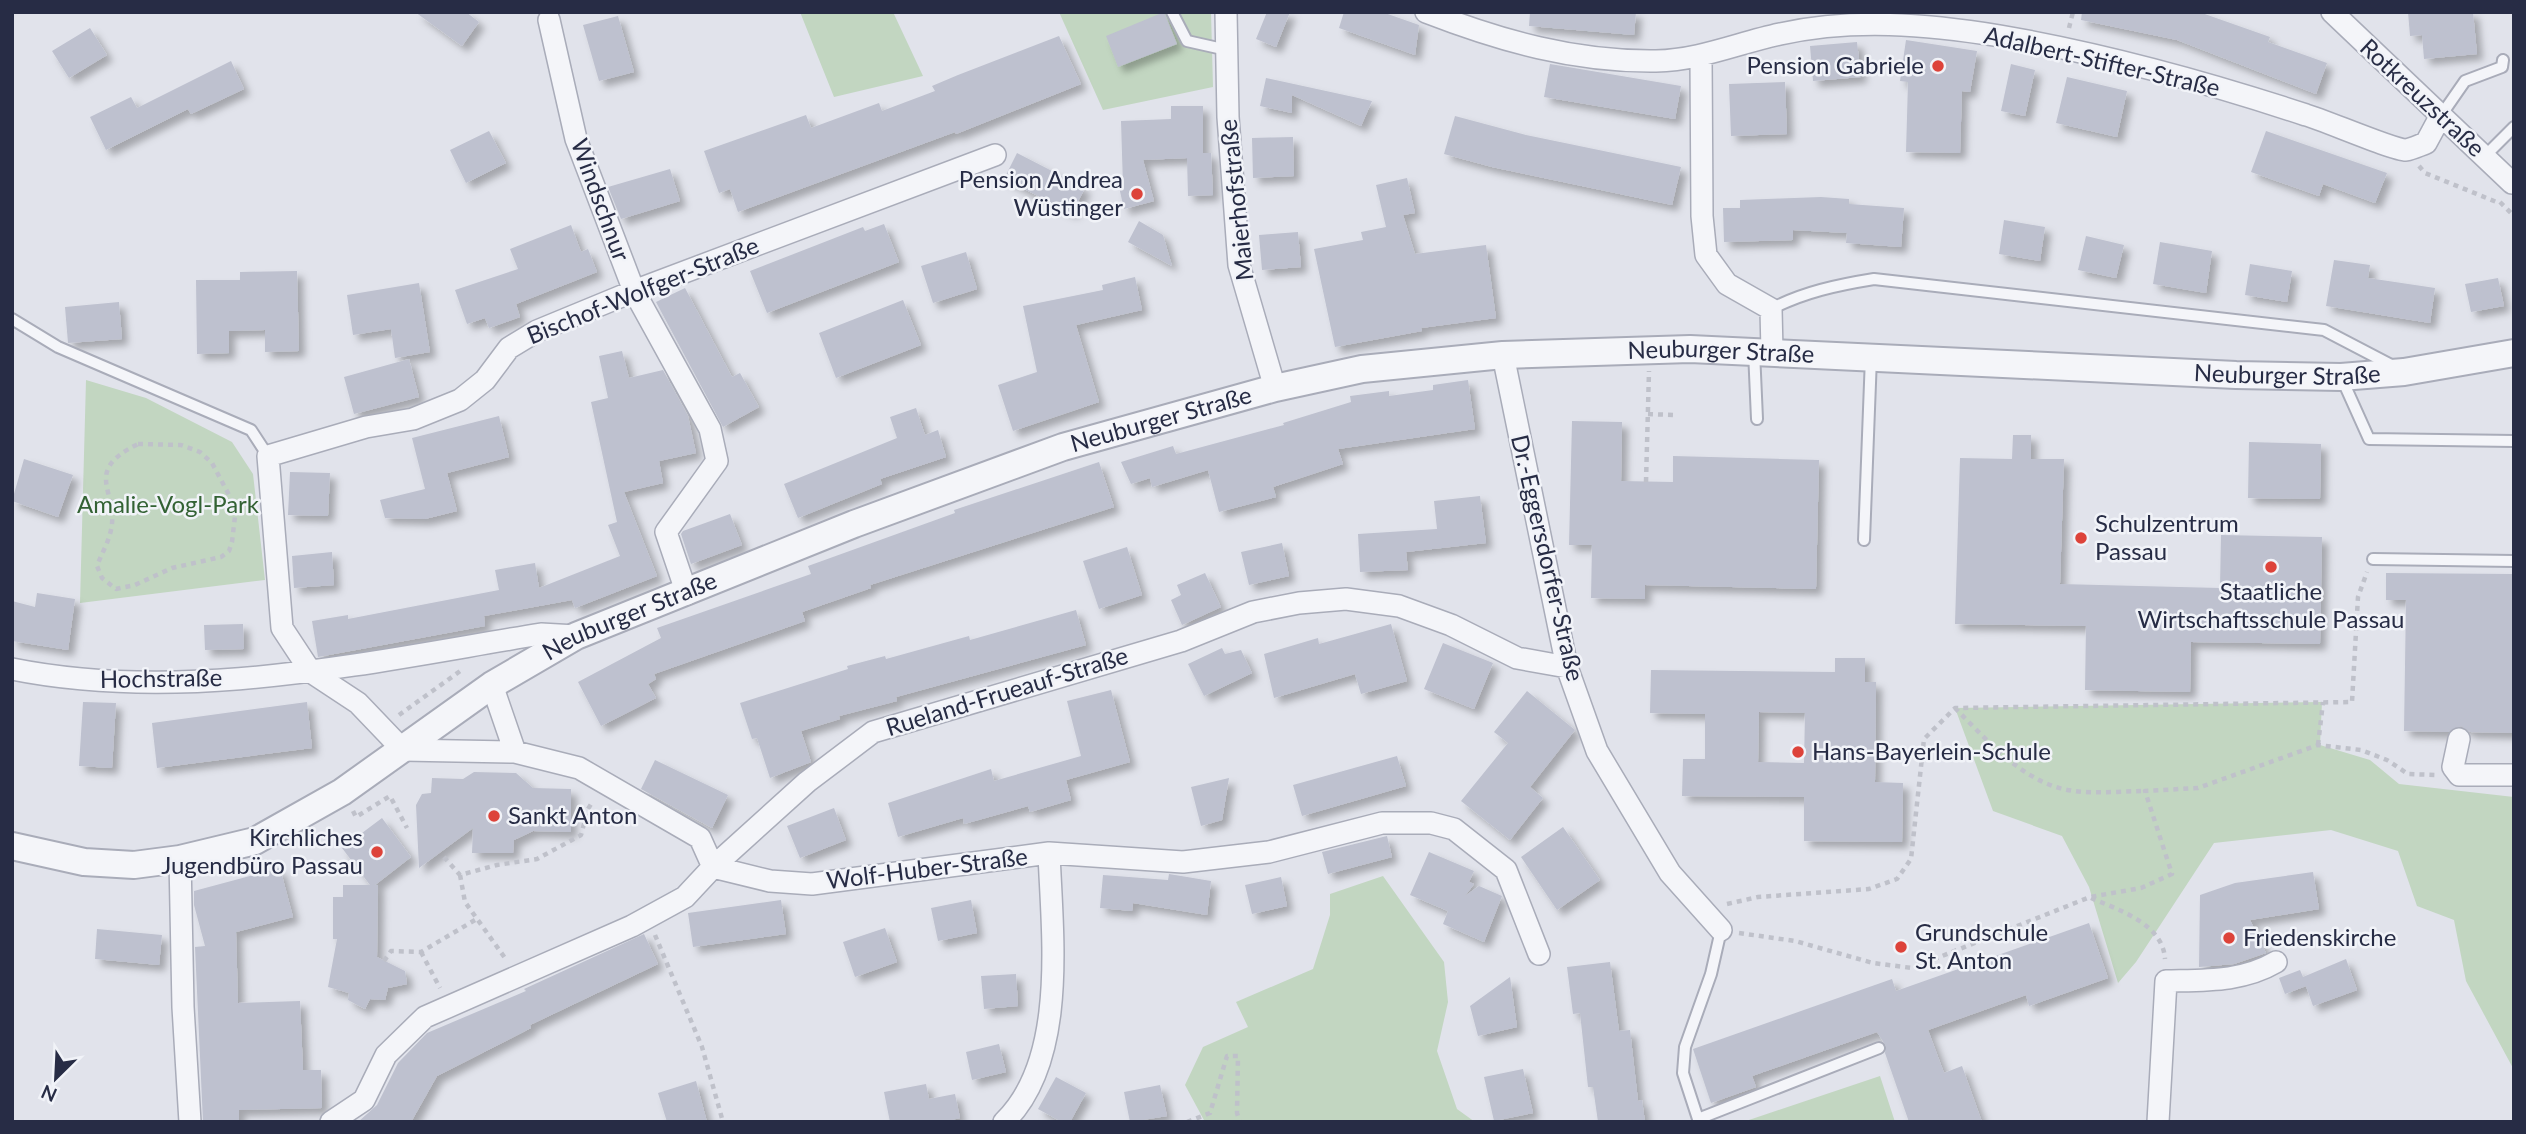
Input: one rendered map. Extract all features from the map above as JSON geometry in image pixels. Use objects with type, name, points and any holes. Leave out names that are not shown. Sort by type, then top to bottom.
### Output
[{"type":"street","name":"Maierhofstraße","points":[[1226,12],[1228,117],[1239,265],[1275,388]]},
{"type":"street","name":"Adalbert-Stifter-Straße","points":[[1426,12],[1533,48],[1573,57],[1658,61],[1701,57],[1777,34],[1822,26],[1871,22],[1999,36],[2169,73],[2309,115],[2404,150]]},
{"type":"street","name":"Rotkreuzstraße","points":[[2332,12],[2513,184]]},
{"type":"street","name":"Windschnur","points":[[549,20],[576,139],[634,291],[710,429],[717,461],[666,532],[687,594]]},
{"type":"street","points":[[1701,57],[1702,216],[1706,255],[1727,284],[1771,309],[1763,352]]},
{"type":"street","points":[[2404,150],[2426,143],[2440,117]]},
{"type":"street","name":"Bischof-Wolfger-Straße","points":[[268,456],[366,427],[413,419],[460,400],[485,380],[509,348],[537,331],[634,291],[995,155]]},
{"type":"street","name":"Neuburger Straße","points":[[12,846],[84,862],[134,865],[180,859],[255,841],[342,792],[492,685],[576,636],[687,594],[854,524],[1063,447],[1275,388],[1362,369],[1503,355],[1600,349],[1763,352],[2236,375],[2341,377],[2404,372],[2514,353]]},
{"type":"street","name":"Dr.-Eggersdorfer-Straße","points":[[1503,355],[1567,667],[1597,751],[1670,873],[1721,930]]},
{"type":"street","points":[[268,456],[282,628],[311,672],[358,703],[403,750],[515,752],[579,768],[700,838],[713,867],[685,897],[647,915],[632,926],[425,1017],[386,1055],[364,1100],[331,1122]]},
{"type":"street","name":"Rueland-Frueauf-Straße","points":[[713,867],[807,782],[873,732],[1181,641],[1253,611],[1346,599],[1399,606],[1451,625],[1517,658],[1567,667]]},
{"type":"street","name":"Hochstraße","points":[[12,669],[64,679],[138,683],[311,672],[541,634],[576,636]]},
{"type":"street","points":[[492,685],[515,752]]},
{"type":"street","points":[[2459,739],[2453,766],[2459,775],[2514,775]]},
{"type":"street","name":"Wolf-Huber-Straße","points":[[713,867],[771,881],[812,884],[1049,853],[1183,862],[1269,852],[1382,823],[1431,823],[1454,829],[1506,870],[1539,954]]},
{"type":"street","points":[[1004,1122],[1020,1107],[1040,1062],[1054,977],[1049,853]]},
{"type":"street","points":[[180,859],[183,1007],[190,1122]]},
{"type":"street","points":[[2158,1122],[2166,981],[2228,980],[2263,970],[2276,962]]},
{"type":"lane","points":[[1172,12],[1187,41],[1227,50]]},
{"type":"lane","points":[[2440,117],[2465,81],[2502,67],[2503,60]]},
{"type":"lane","points":[[2484,157],[2514,127]]},
{"type":"lane","name":"Neuburger Straße","points":[[1771,309],[1796,297],[1834,285],[1874,279],[2324,330],[2404,372]]},
{"type":"lane","points":[[12,319],[58,346],[251,430],[268,456]]},
{"type":"lane","points":[[1757,419],[1763,352]]},
{"type":"lane","points":[[1864,540],[1871,357]]},
{"type":"lane","points":[[2341,377],[2369,439],[2514,441]]},
{"type":"lane","points":[[2373,559],[2514,561]]},
{"type":"lane","points":[[1721,930],[1711,974],[1685,1047],[1683,1073],[1698,1121],[1879,1048]]},
{"type":"path","points":[[2069,29],[2073,12]]},
{"type":"path","points":[[2404,150],[2425,173],[2499,203]]},
{"type":"path","points":[[1646,482],[1649,370]]},
{"type":"path","points":[[1648,414],[1674,415]]},
{"type":"path","points":[[138,443],[181,446],[200,452],[212,463],[236,509],[232,542],[229,551],[221,557],[172,568],[135,585],[116,589],[102,578],[97,566],[110,534],[111,516],[104,485],[109,467],[120,453],[138,443]]},
{"type":"path","points":[[1702,911],[1758,897],[1869,889],[1897,880],[1911,859],[1924,739],[1955,708],[2352,702],[2358,597],[2373,559]]},
{"type":"path","points":[[382,729],[483,655],[484,643]]},
{"type":"path","points":[[2318,745],[2323,702]]},
{"type":"path","points":[[1955,708],[1993,746],[2046,783],[2074,791],[2198,788],[2318,745],[2361,750],[2387,760],[2408,774],[2459,775]]},
{"type":"path","points":[[460,875],[496,865],[537,859],[563,847],[581,835],[588,808],[597,794],[612,786]]},
{"type":"path","points":[[1721,930],[1795,941],[1873,963],[1912,968],[2090,897],[2141,888],[2172,874],[2146,791]]},
{"type":"path","points":[[342,792],[356,817],[390,796],[407,828]]},
{"type":"path","points":[[444,857],[460,875],[465,902],[475,920],[517,977]]},
{"type":"path","points":[[2090,897],[2128,914],[2158,935],[2164,947],[2166,981]]},
{"type":"path","points":[[647,915],[702,1047],[723,1122]]},
{"type":"path","points":[[384,961],[391,951],[421,952],[475,920]]},
{"type":"path","points":[[421,952],[440,989]]},
{"type":"path","points":[[1187,1122],[1210,1113],[1227,1056],[1238,1056],[1237,1113],[1240,1122]]},
{"type":"green space","points":[[800,12],[893,12],[923,76],[834,97]]},
{"type":"green space","points":[[1059,12],[1211,12],[1213,87],[1103,110]]},
{"type":"green space","name":"Amalie-Vogl-Park","points":[[86,380],[146,398],[232,442],[253,474],[265,580],[80,603]]},
{"type":"green space","points":[[2322,702],[2320,745],[2370,760],[2399,784],[2514,797],[2514,1070],[2466,981],[2454,920],[2417,906],[2398,851],[2331,830],[2214,843],[2136,962],[2118,983],[2089,887],[2062,836],[1993,811],[1955,708]]},
{"type":"green space","points":[[1383,876],[1444,962],[1448,1002],[1437,1051],[1457,1109],[1475,1122],[1205,1122],[1185,1085],[1203,1047],[1248,1027],[1236,1002],[1313,969],[1330,915],[1330,894]]},
{"type":"green space","points":[[1880,1076],[1895,1122],[1743,1122]]},
{"type":"building","points":[[415,12],[466,12],[479,22],[462,46]]},
{"type":"building","points":[[1164,12],[1177,44],[1118,67],[1106,36]]},
{"type":"building","points":[[1267,12],[1290,12],[1276,47],[1256,39]]},
{"type":"building","points":[[1344,12],[1382,12],[1419,25],[1415,55],[1339,28]]},
{"type":"building","points":[[1530,12],[1636,12],[1634,35],[1529,26]]},
{"type":"building","points":[[2082,12],[2199,12],[2270,37],[2268,42],[2327,63],[2316,94],[2177,40],[2081,20]]},
{"type":"building","points":[[2408,12],[2473,12],[2477,54],[2424,59],[2422,35],[2410,36]]},
{"type":"building","points":[[618,16],[634,72],[599,81],[583,25]]},
{"type":"building","points":[[90,28],[107,55],[69,78],[52,51]]},
{"type":"building","points":[[1059,36],[1081,84],[956,134],[955,132],[738,212],[730,189],[719,193],[704,151],[806,115],[811,128],[879,103],[882,111],[935,91],[932,86]]},
{"type":"building","points":[[1906,40],[1977,51],[1970,92],[1962,91],[1960,153],[1906,152],[1908,82],[1900,81]]},
{"type":"building","points":[[1857,42],[1861,77],[1813,81],[1810,46]]},
{"type":"building","points":[[231,61],[244,89],[191,114],[188,109],[106,150],[90,117],[131,97],[137,108]]},
{"type":"building","points":[[1550,64],[1681,86],[1675,119],[1544,97]]},
{"type":"building","points":[[2011,64],[2035,70],[2025,116],[2001,111]]},
{"type":"building","points":[[2067,77],[2127,91],[2117,137],[2056,123]]},
{"type":"building","points":[[1266,78],[1372,101],[1361,126],[1292,95],[1292,113],[1260,106]]},
{"type":"building","points":[[1785,82],[1787,134],[1731,136],[1729,84]]},
{"type":"building","points":[[1171,106],[1203,106],[1203,153],[1211,153],[1213,195],[1188,196],[1187,158],[1143,160],[1154,201],[1124,209],[1119,187],[1123,186],[1121,121],[1171,119]]},
{"type":"building","points":[[1455,116],[1526,135],[1681,167],[1672,205],[1492,167],[1444,154]]},
{"type":"building","points":[[489,131],[506,163],[466,183],[450,150]]},
{"type":"building","points":[[2266,131],[2387,173],[2375,203],[2323,184],[2319,196],[2251,172]]},
{"type":"building","points":[[1293,137],[1294,176],[1253,178],[1252,138]]},
{"type":"building","points":[[1017,153],[1085,188],[1072,213],[1004,179]]},
{"type":"building","points":[[670,169],[680,201],[621,219],[608,187]]},
{"type":"building","points":[[1407,178],[1415,213],[1403,215],[1415,254],[1486,245],[1496,318],[1421,328],[1422,331],[1335,347],[1314,249],[1363,240],[1361,232],[1386,227],[1376,185]]},
{"type":"building","points":[[1821,197],[1849,199],[1849,204],[1904,208],[1901,247],[1846,243],[1847,233],[1793,230],[1793,240],[1724,242],[1723,208],[1740,208],[1740,200]]},
{"type":"building","points":[[2004,220],[2045,227],[2040,261],[1999,254]]},
{"type":"building","points":[[1139,221],[1163,235],[1172,266],[1128,242]]},
{"type":"building","points":[[884,224],[899,262],[767,313],[750,271],[863,227],[865,231]]},
{"type":"building","points":[[571,225],[581,252],[588,249],[597,272],[516,304],[520,317],[489,328],[485,318],[467,324],[455,290],[518,269],[510,249]]},
{"type":"building","points":[[1298,232],[1301,267],[1262,270],[1259,235]]},
{"type":"building","points":[[2086,236],[2124,245],[2116,278],[2078,270]]},
{"type":"building","points":[[2160,242],[2212,251],[2206,293],[2153,284]]},
{"type":"building","points":[[966,252],[977,289],[933,303],[921,266]]},
{"type":"building","points":[[2334,260],[2370,265],[2368,278],[2435,288],[2430,323],[2326,306]]},
{"type":"building","points":[[2250,264],[2292,271],[2287,302],[2245,295]]},
{"type":"building","points":[[297,271],[299,351],[265,352],[265,330],[229,331],[229,353],[197,354],[196,280],[240,280],[240,272]]},
{"type":"building","points":[[1135,277],[1142,310],[1076,325],[1099,402],[1013,431],[998,385],[1037,372],[1023,306],[1103,290],[1102,285]]},
{"type":"building","points":[[2498,278],[2504,306],[2471,312],[2465,284]]},
{"type":"building","points":[[419,283],[430,352],[395,358],[391,329],[353,335],[347,295]]},
{"type":"building","points":[[685,288],[732,377],[740,373],[759,407],[723,427],[656,302]]},
{"type":"building","points":[[903,300],[921,345],[836,378],[819,333]]},
{"type":"building","points":[[119,302],[122,339],[68,343],[65,307]]},
{"type":"building","points":[[622,351],[629,378],[663,370],[688,416],[696,453],[659,461],[663,483],[624,492],[657,576],[575,608],[572,600],[484,616],[485,626],[318,657],[312,621],[348,615],[348,619],[499,590],[495,570],[535,563],[539,588],[620,556],[608,525],[617,522],[591,402],[608,398],[599,356]]},
{"type":"building","points":[[409,359],[419,397],[354,414],[344,377]]},
{"type":"building","points":[[1468,380],[1475,429],[1338,449],[1343,464],[1273,487],[1276,497],[1219,512],[1208,470],[1152,487],[1150,478],[1131,484],[1121,462],[1173,446],[1176,454],[1284,425],[1283,423],[1351,402],[1350,396],[1389,391],[1389,396],[1433,390],[1433,385]]},
{"type":"building","points":[[916,408],[925,435],[938,430],[946,457],[880,479],[882,484],[798,518],[784,484],[897,438],[890,417]]},
{"type":"building","points":[[499,416],[509,457],[447,473],[457,511],[425,519],[385,518],[380,500],[425,489],[412,438]]},
{"type":"building","points":[[1572,421],[1622,422],[1621,481],[1673,482],[1673,456],[1819,460],[1816,589],[1645,585],[1645,599],[1591,598],[1592,545],[1569,545]]},
{"type":"building","points":[[2013,435],[2031,435],[2031,459],[2064,459],[2060,584],[2220,588],[2221,535],[2322,537],[2320,644],[2191,642],[2190,692],[2085,690],[2086,626],[1955,624],[1960,458],[2012,459]]},
{"type":"building","points":[[2249,442],[2321,444],[2320,499],[2248,498]]},
{"type":"building","points":[[24,459],[73,475],[58,517],[12,501]]},
{"type":"building","points":[[1099,462],[1114,507],[870,585],[871,588],[802,612],[805,621],[654,674],[656,679],[648,684],[656,698],[601,726],[578,682],[661,638],[657,628],[811,574],[808,566],[955,513],[954,510]]},
{"type":"building","points":[[290,472],[330,473],[328,516],[288,515]]},
{"type":"building","points":[[1480,496],[1486,543],[1406,552],[1408,570],[1360,572],[1358,534],[1437,529],[1434,501]]},
{"type":"building","points":[[730,514],[742,545],[691,564],[681,534],[683,531]]},
{"type":"building","points":[[1282,543],[1289,576],[1249,585],[1241,552]]},
{"type":"building","points":[[1127,547],[1142,595],[1099,609],[1083,561]]},
{"type":"building","points":[[332,552],[334,585],[294,588],[292,556]]},
{"type":"building","points":[[1205,573],[1221,607],[1182,625],[1171,600],[1181,595],[1177,585]]},
{"type":"building","points":[[2386,573],[2514,574],[2514,733],[2470,732],[2461,726],[2448,732],[2404,731],[2406,600],[2386,600]]},
{"type":"building","points":[[37,593],[75,599],[68,650],[12,641],[12,601],[35,607]]},
{"type":"building","points":[[1076,610],[1086,645],[896,697],[897,701],[839,716],[840,719],[801,731],[811,762],[770,778],[757,738],[752,739],[740,703],[848,669],[847,666],[885,656],[886,659],[969,636],[970,640]]},
{"type":"building","points":[[243,624],[244,649],[205,650],[204,625]]},
{"type":"building","points":[[1391,624],[1407,681],[1361,694],[1355,674],[1274,698],[1264,654],[1318,638],[1319,644]]},
{"type":"building","points":[[1443,643],[1493,663],[1474,709],[1424,689]]},
{"type":"building","points":[[1222,648],[1225,654],[1241,650],[1252,673],[1204,696],[1188,664]]},
{"type":"building","points":[[1835,658],[1865,658],[1865,682],[1876,682],[1875,782],[1903,783],[1902,842],[1804,841],[1804,797],[1682,796],[1683,759],[1705,759],[1705,714],[1650,713],[1651,670],[1835,672]],"holes":[[[1759,712],[1805,713],[1804,763],[1758,762]]]},
{"type":"building","points":[[1111,690],[1130,762],[1066,780],[1071,800],[1030,812],[1028,806],[964,824],[963,818],[898,837],[888,803],[991,769],[994,781],[1081,756],[1067,701]]},
{"type":"building","points":[[1527,691],[1575,730],[1530,787],[1543,798],[1510,840],[1461,801],[1508,743],[1494,732]]},
{"type":"building","points":[[83,702],[116,703],[112,768],[79,766]]},
{"type":"building","points":[[307,702],[312,748],[157,768],[152,723]]},
{"type":"building","points":[[1397,756],[1406,786],[1302,816],[1293,785]]},
{"type":"building","points":[[655,760],[728,795],[712,828],[641,789]]},
{"type":"building","name":"Sankt Anton","points":[[474,772],[516,773],[533,788],[571,789],[571,832],[533,831],[514,840],[513,853],[472,853],[473,828],[419,868],[416,805],[422,794],[431,793],[432,778],[463,779]]},
{"type":"building","points":[[1229,778],[1222,820],[1201,826],[1191,787]]},
{"type":"building","points":[[834,808],[846,840],[800,858],[787,826]]},
{"type":"building","points":[[382,818],[411,857],[375,885],[378,885],[377,957],[405,971],[407,984],[388,988],[385,1000],[370,999],[365,1009],[348,1000],[349,993],[328,987],[337,939],[333,939],[333,897],[343,897],[343,885],[370,885],[342,848]]},
{"type":"building","points":[[1563,827],[1600,880],[1557,910],[1521,857]]},
{"type":"building","points":[[1387,836],[1392,857],[1328,874],[1322,852]]},
{"type":"building","points":[[1429,852],[1474,871],[1469,882],[1474,884],[1465,896],[1479,886],[1502,896],[1484,942],[1443,924],[1448,911],[1410,895]]},
{"type":"building","points":[[280,868],[293,917],[236,932],[238,1003],[300,1001],[303,1070],[321,1070],[322,1108],[239,1110],[239,1122],[203,1122],[195,947],[205,946],[194,905],[194,891]]},
{"type":"building","points":[[2313,872],[2319,909],[2250,920],[2266,953],[2234,964],[2199,967],[2200,895],[2235,883]]},
{"type":"building","points":[[1169,874],[1211,881],[1207,915],[1133,903],[1132,911],[1100,908],[1103,875],[1168,880]]},
{"type":"building","points":[[1281,877],[1287,906],[1252,914],[1245,885]]},
{"type":"building","points":[[781,900],[786,934],[693,947],[688,913]]},
{"type":"building","points":[[971,900],[977,933],[938,941],[931,908]]},
{"type":"building","points":[[2089,923],[2108,978],[2029,1006],[2026,995],[1928,1030],[1944,1073],[1962,1066],[1982,1122],[1909,1122],[1885,1053],[1886,1046],[1877,1032],[1752,1076],[1756,1087],[1711,1103],[1693,1049],[1892,979],[1896,991]]},
{"type":"building","points":[[885,928],[897,962],[855,977],[843,942]]},
{"type":"building","points":[[97,929],[162,935],[159,965],[95,959]]},
{"type":"building","points":[[644,934],[658,964],[530,1025],[531,1028],[437,1076],[411,1122],[358,1122],[377,1105],[398,1063],[427,1033],[526,991],[524,989]]},
{"type":"building","points":[[2346,959],[2357,990],[2313,1006],[2306,986],[2285,994],[2279,978],[2300,970],[2303,977]]},
{"type":"building","points":[[1610,962],[1619,1031],[1630,1030],[1638,1101],[1642,1100],[1645,1122],[1598,1122],[1593,1087],[1588,1087],[1580,1013],[1573,1014],[1567,967]]},
{"type":"building","points":[[1016,974],[1018,1006],[984,1009],[981,976]]},
{"type":"building","points":[[1510,977],[1517,1027],[1478,1036],[1470,1006]]},
{"type":"building","points":[[999,1044],[1006,1072],[972,1080],[966,1052]]},
{"type":"building","points":[[1523,1069],[1533,1113],[1494,1121],[1484,1077]]},
{"type":"building","points":[[1056,1077],[1086,1093],[1070,1122],[1062,1122],[1038,1109]]},
{"type":"building","points":[[696,1081],[707,1122],[667,1122],[658,1093]]},
{"type":"building","points":[[926,1084],[929,1099],[955,1094],[960,1118],[942,1122],[890,1122],[884,1092]]},
{"type":"building","points":[[1160,1085],[1167,1116],[1130,1122],[1124,1092]]},
{"type":"place","name":"Pension Gabriele","points":[[1938,66]]},
{"type":"place","name":"Pension Andrea Wüstinger","points":[[1137,194]]},
{"type":"place","name":"Schulzentrum Passau","points":[[2081,538]]},
{"type":"place","name":"Staatliche Wirtschaftsschule Passau","points":[[2271,567]]},
{"type":"place","name":"Hans-Bayerlein-Schule","points":[[1798,752]]},
{"type":"place","name":"Sankt Anton","points":[[494,816]]},
{"type":"place","name":"Kirchliches Jugendbüro Passau","points":[[377,852]]},
{"type":"place","name":"Friedenskirche","points":[[2229,938]]},
{"type":"place","name":"Grundschule St. Anton","points":[[1901,947]]}]
